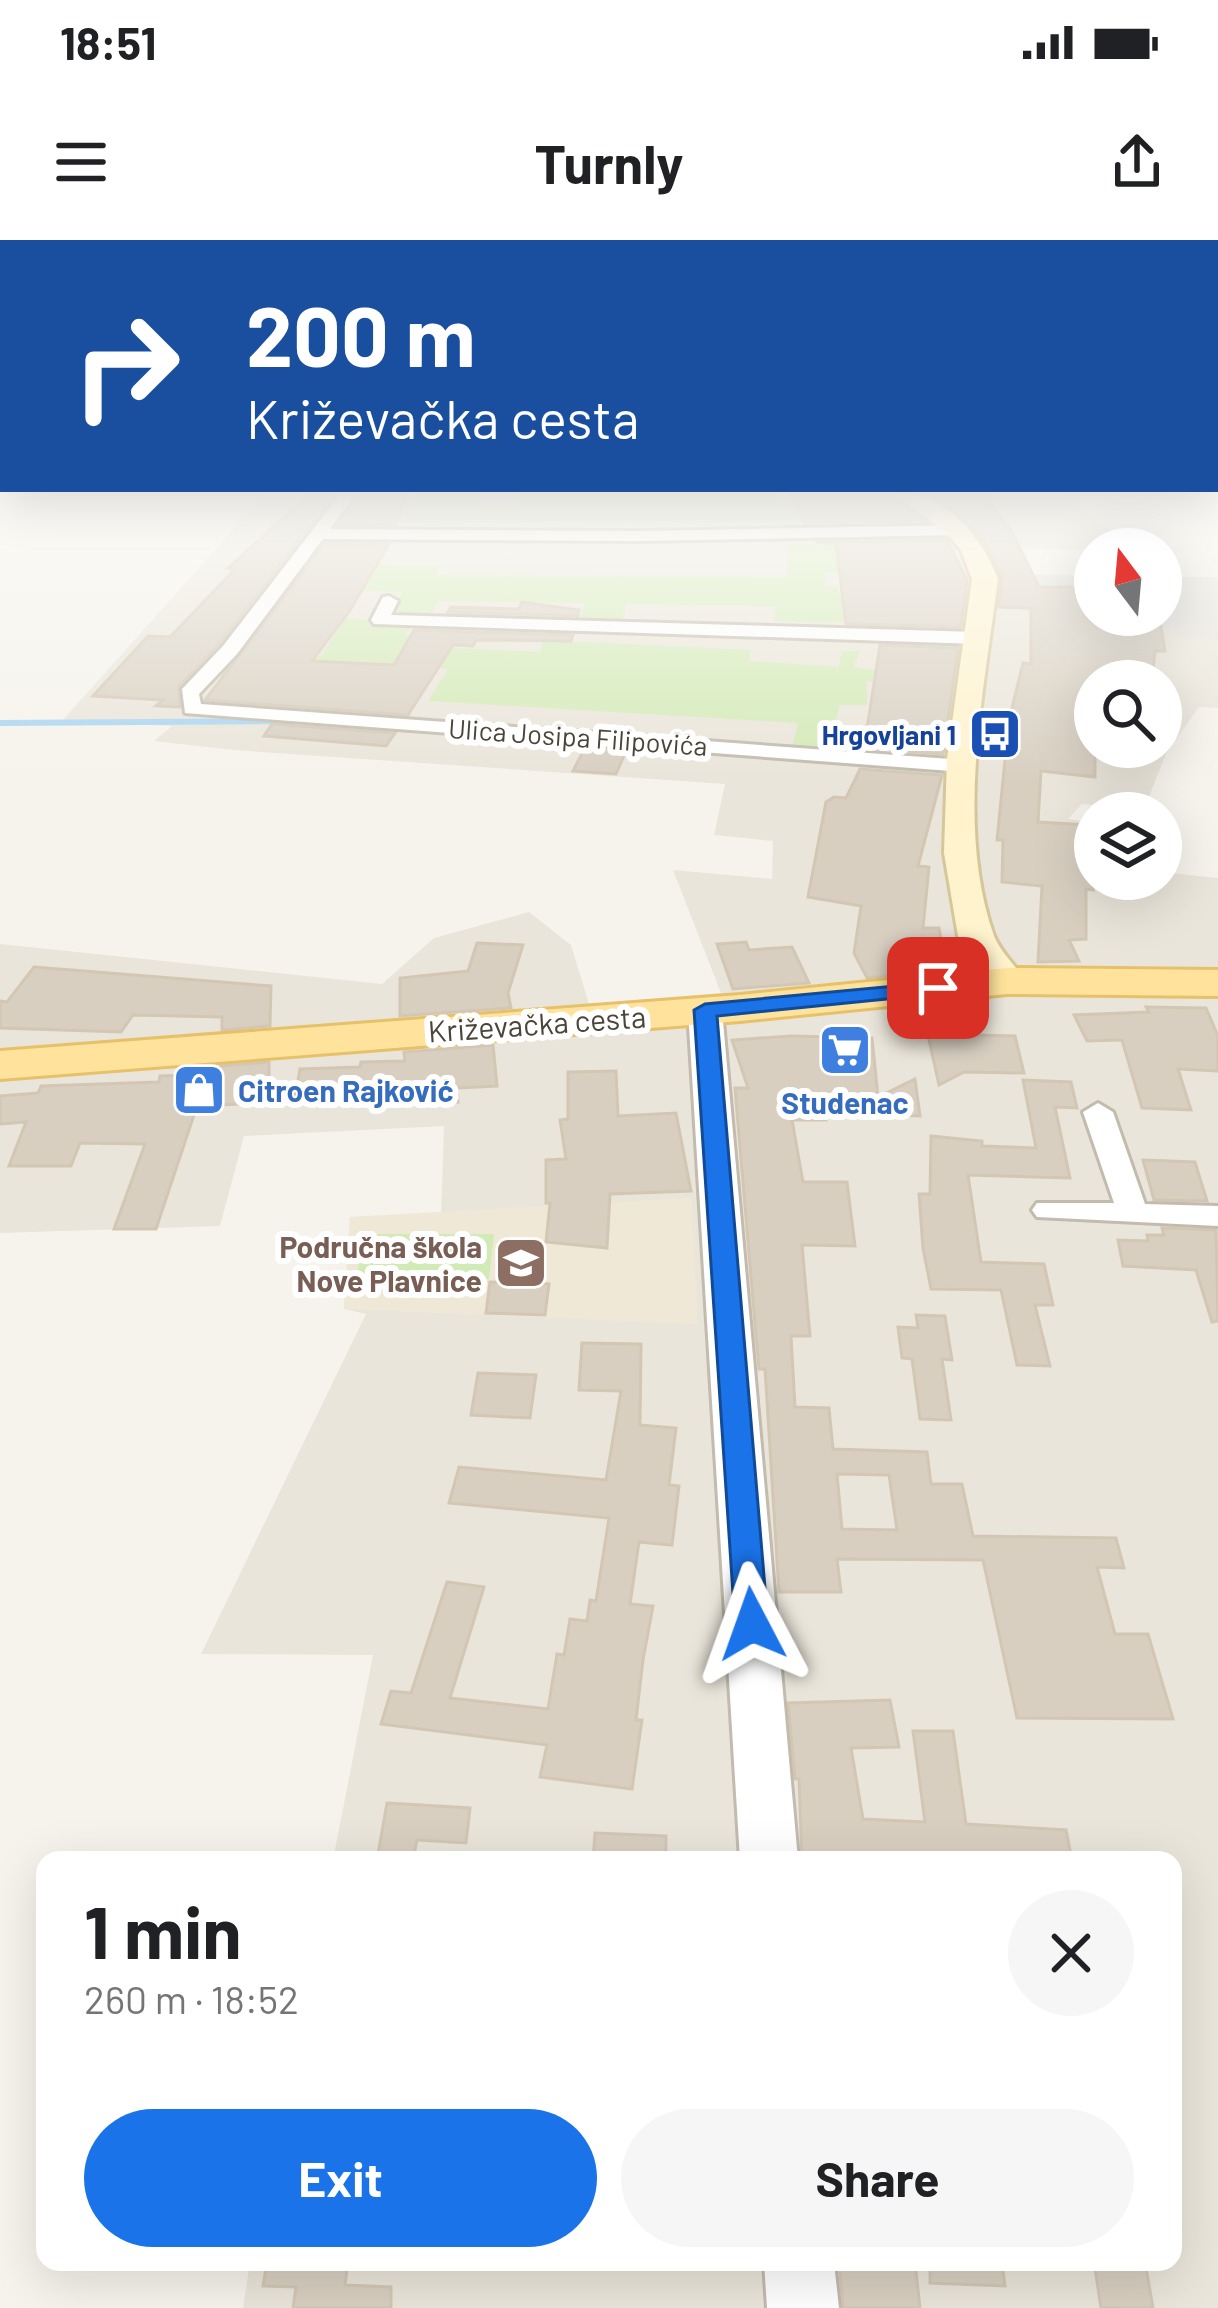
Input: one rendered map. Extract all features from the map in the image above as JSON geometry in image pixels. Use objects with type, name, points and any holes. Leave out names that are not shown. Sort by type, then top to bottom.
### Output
[{"type":"main road","points":[[984,589],[964,766],[963,875],[977,940],[1007,981]]},
{"type":"main road","name":"Križevačka cesta","points":[[0,1065],[705,1010],[1007,981],[1218,983]]},
{"type":"street","name":"Ulica Josipa Filipovića","points":[[278,589],[189,693],[192,709],[964,766]]},
{"type":"street","points":[[389,601],[380,620],[977,638]]},
{"type":"street","points":[[705,1010],[768,1851]]},
{"type":"street","points":[[1098,1112],[1133,1213]]},
{"type":"street","points":[[1048,1210],[1218,1216]]},
{"type":"street","points":[[801,2271],[803,2308]]},
{"type":"shaded area","points":[[181,589],[1074,589],[1074,636],[1182,636],[1182,589],[1218,589],[1218,708],[1199,707],[1182,731],[1182,660],[1074,660],[1074,768],[1160,768],[1151,792],[1074,792],[1074,813],[1068,819],[1074,820],[1074,900],[1182,900],[1182,874],[1218,878],[1218,2308],[243,2308],[249,2271],[1182,2271],[1182,1851],[335,1851],[373,1655],[201,1654],[366,1314],[344,1309],[350,1217],[441,1215],[444,1126],[244,1136],[220,1226],[0,1233],[0,944],[382,984],[434,938],[529,912],[571,945],[589,1004],[721,993],[673,870],[772,879],[773,841],[714,835],[725,784],[154,741],[172,726],[61,722]]},
{"type":"shaded area","points":[[1001,589],[1074,589],[1074,624],[1063,623],[1060,613],[1009,611]]},
{"type":"shaded area","points":[[1182,589],[1218,589],[1218,639],[1176,637],[1182,636]]},
{"type":"shaded area","name":"Područna škola Nove Plavnice","points":[[691,1198],[698,1324],[344,1309],[350,1217]]},
{"type":"green space","points":[[838,589],[846,609],[878,623],[774,621],[776,606],[626,604],[621,624],[579,624],[585,603],[438,601],[427,620],[387,617],[403,592],[362,591]]},
{"type":"green space","points":[[345,619],[415,621],[405,635],[415,637],[412,646],[540,652],[544,640],[751,650],[749,661],[839,667],[842,651],[860,651],[853,667],[897,673],[895,684],[867,681],[867,705],[840,705],[834,726],[860,728],[855,757],[791,752],[798,723],[428,701],[448,669],[359,661],[353,669],[268,677],[207,675],[230,650],[321,656]]},
{"type":"green space","points":[[365,1234],[494,1234],[489,1279],[356,1279]]},
{"type":"building","points":[[216,589],[262,589],[179,686],[180,707],[156,706],[163,700],[93,696],[148,636],[170,637]]},
{"type":"building","points":[[291,589],[363,589],[312,661],[394,665],[414,630],[573,635],[571,641],[476,640],[473,646],[453,645],[408,715],[205,700]]},
{"type":"building","points":[[842,589],[966,589],[961,627],[846,624]]},
{"type":"building","points":[[1001,589],[1074,589],[1074,636],[1162,636],[1165,651],[1155,651],[1154,660],[1074,660],[1074,768],[1095,768],[1095,777],[1041,771],[1038,822],[1074,824],[1074,900],[1086,900],[1086,939],[1069,940],[1079,961],[1038,962],[1042,886],[1002,882],[1003,840],[997,840],[1009,720],[1023,663],[1031,664],[1031,608],[999,607]]},
{"type":"building","points":[[522,602],[579,610],[578,616],[448,612],[451,607],[519,609]]},
{"type":"building","points":[[880,645],[958,648],[943,754],[864,748]]},
{"type":"building","points":[[272,724],[395,733],[386,746],[264,736]]},
{"type":"building","points":[[585,748],[626,751],[616,774],[573,771]]},
{"type":"building","points":[[860,769],[942,775],[918,866],[929,867],[923,928],[939,928],[945,961],[894,959],[903,974],[867,978],[854,953],[861,906],[808,897],[826,802],[846,798]]},
{"type":"building","points":[[746,942],[749,950],[792,947],[809,983],[733,989],[717,944]]},
{"type":"building","points":[[477,943],[523,945],[508,993],[511,1008],[400,1016],[400,978],[468,971]]},
{"type":"building","points":[[34,967],[271,986],[270,1026],[222,1030],[222,1017],[133,1015],[121,1032],[0,1028],[0,1001],[7,1002]]},
{"type":"building","points":[[1146,1007],[1206,1008],[1218,1036],[1218,1071],[1178,1069],[1191,1110],[1142,1108],[1122,1040],[1087,1041],[1074,1015],[1149,1012]]},
{"type":"building","points":[[925,1022],[975,1022],[978,1035],[1015,1036],[1024,1073],[964,1072],[939,1085]]},
{"type":"building","points":[[872,1038],[878,1097],[915,1079],[920,1116],[825,1113],[826,1120],[792,1120],[803,1182],[847,1182],[855,1246],[802,1245],[810,1336],[791,1336],[795,1407],[829,1408],[833,1449],[927,1452],[931,1484],[962,1484],[973,1536],[1116,1538],[1124,1568],[1097,1567],[1115,1634],[1148,1634],[1173,1719],[1017,1718],[983,1560],[837,1559],[841,1592],[779,1592],[765,1369],[759,1369],[735,1088],[748,1088],[732,1040]],"holes":[[[837,1474],[889,1475],[897,1530],[842,1529]]]},
{"type":"building","points":[[493,1045],[497,1086],[457,1088],[458,1102],[420,1104],[419,1088],[295,1098],[300,1069],[360,1067],[361,1062],[405,1061],[404,1052]]},
{"type":"building","points":[[269,1062],[269,1092],[241,1094],[239,1104],[197,1106],[156,1229],[114,1229],[145,1144],[80,1143],[71,1166],[9,1166],[26,1122],[0,1124],[0,1096],[38,1093],[41,1086],[159,1082],[160,1076],[219,1074],[220,1066]]},
{"type":"building","points":[[616,1071],[618,1116],[676,1113],[691,1191],[610,1194],[607,1248],[546,1242],[550,1203],[546,1203],[546,1160],[566,1159],[560,1120],[568,1119],[568,1072]]},
{"type":"building","points":[[1023,1080],[1071,1082],[1077,1108],[1055,1107],[1070,1178],[968,1175],[981,1262],[1044,1264],[1053,1305],[1035,1305],[1050,1366],[1017,1365],[1001,1290],[931,1289],[923,1248],[919,1194],[930,1194],[931,1136],[982,1141],[982,1146],[1036,1148]]},
{"type":"building","points":[[1143,1160],[1195,1162],[1207,1201],[1154,1200]]},
{"type":"building","points":[[1162,1228],[1216,1230],[1218,1321],[1212,1322],[1196,1270],[1123,1266],[1118,1240],[1148,1241],[1147,1235],[1164,1235]]},
{"type":"building","points":[[490,1282],[549,1284],[545,1315],[486,1313]]},
{"type":"building","points":[[916,1315],[945,1316],[952,1360],[942,1359],[951,1420],[920,1419],[912,1359],[902,1358],[898,1327],[918,1328]]},
{"type":"building","points":[[582,1343],[641,1344],[640,1425],[676,1428],[669,1485],[679,1486],[672,1545],[639,1542],[630,1604],[653,1606],[636,1720],[642,1720],[632,1789],[540,1777],[547,1745],[381,1724],[391,1691],[411,1693],[447,1582],[484,1587],[450,1698],[548,1709],[557,1654],[564,1655],[570,1619],[587,1621],[590,1600],[596,1601],[609,1518],[449,1503],[459,1467],[606,1480],[621,1391],[579,1390]]},
{"type":"building","points":[[478,1373],[536,1375],[530,1418],[471,1415]]},
{"type":"building","points":[[890,1700],[899,1747],[851,1748],[863,1819],[925,1822],[913,1731],[953,1731],[966,1824],[1066,1830],[1070,1851],[802,1851],[799,1779],[795,1779],[788,1703]]},
{"type":"building","points":[[387,1803],[470,1808],[466,1843],[417,1840],[415,1851],[379,1851]]},
{"type":"building","points":[[595,1833],[666,1836],[666,1851],[594,1851]]},
{"type":"building","points":[[266,2271],[347,2271],[345,2285],[391,2287],[391,2308],[293,2308],[296,2287],[263,2286]]},
{"type":"building","points":[[840,2271],[916,2271],[920,2308],[843,2308]]},
{"type":"building","points":[[930,2271],[1003,2271],[1005,2286],[930,2283]]},
{"type":"building","points":[[1095,2271],[1147,2271],[1153,2308],[1101,2308]]},
{"type":"waterway","points":[[0,723],[310,721]]},
{"type":"place","name":"Hrgovljani 1","points":[[995,734]]},
{"type":"place","name":"Studenac","points":[[845,1050]]},
{"type":"place","name":"Citroen Rajković","points":[[199,1090]]},
{"type":"place","name":"Područna škola Nove Plavnice","points":[[521,1263]]},
{"type":"route","points":[[752,1624],[705,1010],[938,988]]}]
